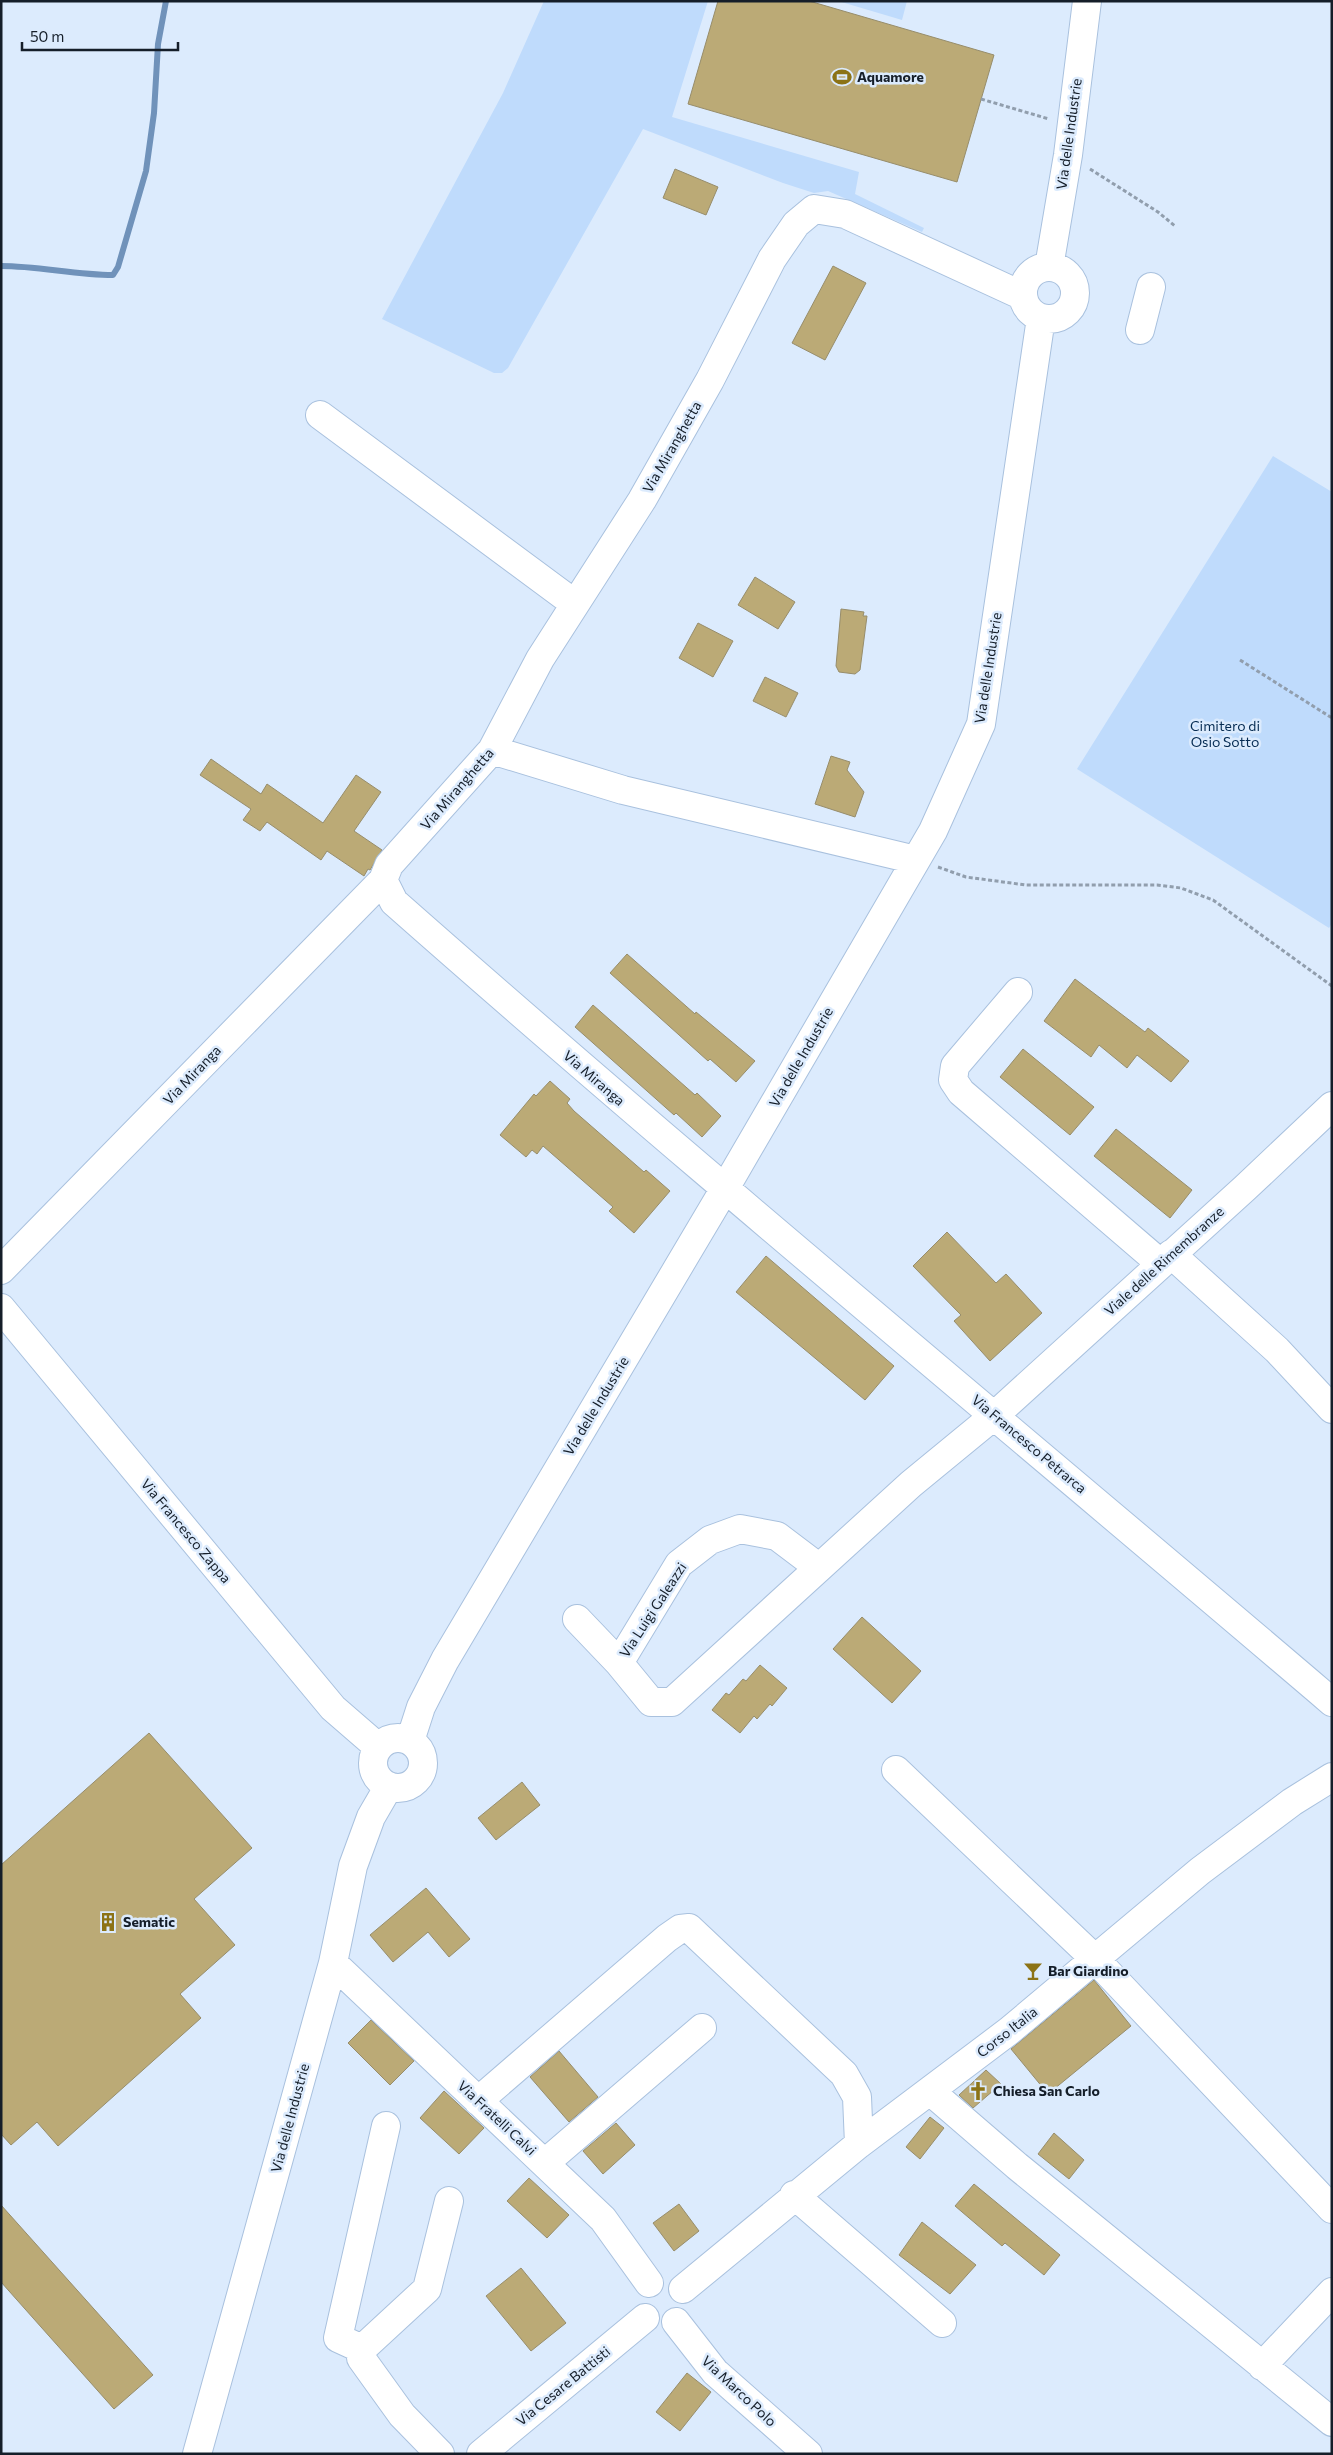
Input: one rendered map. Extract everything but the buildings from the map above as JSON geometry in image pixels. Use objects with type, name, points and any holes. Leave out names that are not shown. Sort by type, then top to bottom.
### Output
[{"type":"street","name":"Via delle Industrie","points":[[1049,267],[1068,155],[1086,1]]},
{"type":"street","name":"Via Miranghetta","points":[[386,872],[492,750],[540,659],[661,465],[710,380],[772,259],[796,224],[814,209],[845,214],[1023,296]]},
{"type":"street","points":[[1049,267],[1059,269],[1068,276],[1074,287],[1074,299],[1064,315],[1051,319],[1041,318],[1029,310],[1023,296],[1024,287],[1030,276],[1040,269],[1049,267]]},
{"type":"street","points":[[1140,330],[1151,288]]},
{"type":"street","name":"Via delle Industrie","points":[[410,1741],[421,1707],[445,1660],[724,1190],[925,862],[933,831],[981,724],[1041,318]]},
{"type":"street","points":[[320,415],[575,604]]},
{"type":"street","points":[[492,750],[622,790],[925,862]]},
{"type":"street","name":"Via Miranga","points":[[386,872],[394,902],[724,1190]]},
{"type":"street","name":"Via Miranga","points":[[1,1270],[386,872]]},
{"type":"street","points":[[1018,992],[955,1066],[953,1080],[961,1092],[1277,1350],[1332,1409]]},
{"type":"street","name":"Viale delle Rimembranze","points":[[995,1415],[1332,1106]]},
{"type":"street","name":"Via Francesco Petrarca","points":[[724,1190],[995,1415],[1332,1702]]},
{"type":"street","name":"Via Francesco Zappa","points":[[1,1308],[333,1708],[378,1748]]},
{"type":"street","name":"Via Luigi Galeazzi","points":[[577,1618],[619,1663],[651,1702],[672,1702],[911,1484],[995,1415]]},
{"type":"street","name":"Via Luigi Galeazzi","points":[[619,1663],[679,1564],[710,1540],[740,1529],[777,1536],[818,1567]]},
{"type":"street","points":[[404,1738],[410,1741],[420,1752],[422,1766],[420,1773],[410,1784],[403,1787],[389,1786],[377,1776],[374,1769],[374,1754],[389,1739],[404,1738]]},
{"type":"street","points":[[896,1770],[1095,1959],[1332,2209]]},
{"type":"street","name":"Corso Italia","points":[[683,2289],[859,2144],[1009,2031],[1200,1870],[1292,1802],[1332,1778]]},
{"type":"street","name":"Via delle Industrie","points":[[196,2454],[332,1963],[353,1866],[371,1817],[389,1786]]},
{"type":"street","points":[[478,2100],[667,1938],[680,1929],[689,1928],[844,2074],[857,2097],[859,2144]]},
{"type":"street","name":"Via Fratelli Calvi","points":[[332,1963],[603,2219],[649,2283]]},
{"type":"street","points":[[545,2163],[702,2028]]},
{"type":"street","points":[[930,2091],[1017,2166],[1332,2422]]},
{"type":"street","points":[[362,2349],[338,2338],[386,2126]]},
{"type":"street","points":[[794,2196],[942,2323]]},
{"type":"street","points":[[440,2454],[397,2408],[361,2358],[362,2349],[427,2289],[449,2201]]},
{"type":"street","points":[[656,2279],[667,2279],[677,2283],[683,2289],[687,2299],[687,2307],[676,2322],[663,2326],[651,2323],[640,2310],[643,2289],[656,2279]]},
{"type":"street","points":[[1262,2366],[1332,2292]]},
{"type":"street","name":"Via Cesare Battisti","points":[[481,2454],[645,2318]]},
{"type":"street","name":"Via Marco Polo","points":[[676,2322],[715,2372],[808,2454]]},
{"type":"path","points":[[981,99],[1071,126]]},
{"type":"path","points":[[1068,155],[1158,212],[1175,226]]},
{"type":"path","points":[[1240,660],[1332,718]]},
{"type":"path","points":[[925,862],[966,877],[1026,885],[1157,885],[1182,888],[1213,900],[1332,986]]},
{"type":"green space","points":[[544,1],[708,1],[672,117],[859,172],[855,194],[924,228],[922,232],[828,191],[814,193],[783,183],[643,129],[508,368],[502,373],[494,373],[382,319],[503,93]]},
{"type":"green space","points":[[838,1],[907,1],[902,20]]},
{"type":"green space","name":"Cimitero di Osio Sotto","points":[[1273,456],[1332,492],[1332,923],[1329,928],[1077,769]]},
{"type":"waterway","points":[[1,266],[113,275],[118,267],[146,171],[154,113],[158,44],[166,1]]},
{"type":"place","name":"Aquamore","points":[[842,77]]},
{"type":"place","name":"Sematic","points":[[108,1922]]},
{"type":"place","name":"Bar Giardino","points":[[1033,1971]]},
{"type":"place","name":"Chiesa San Carlo","points":[[978,2091]]}]
